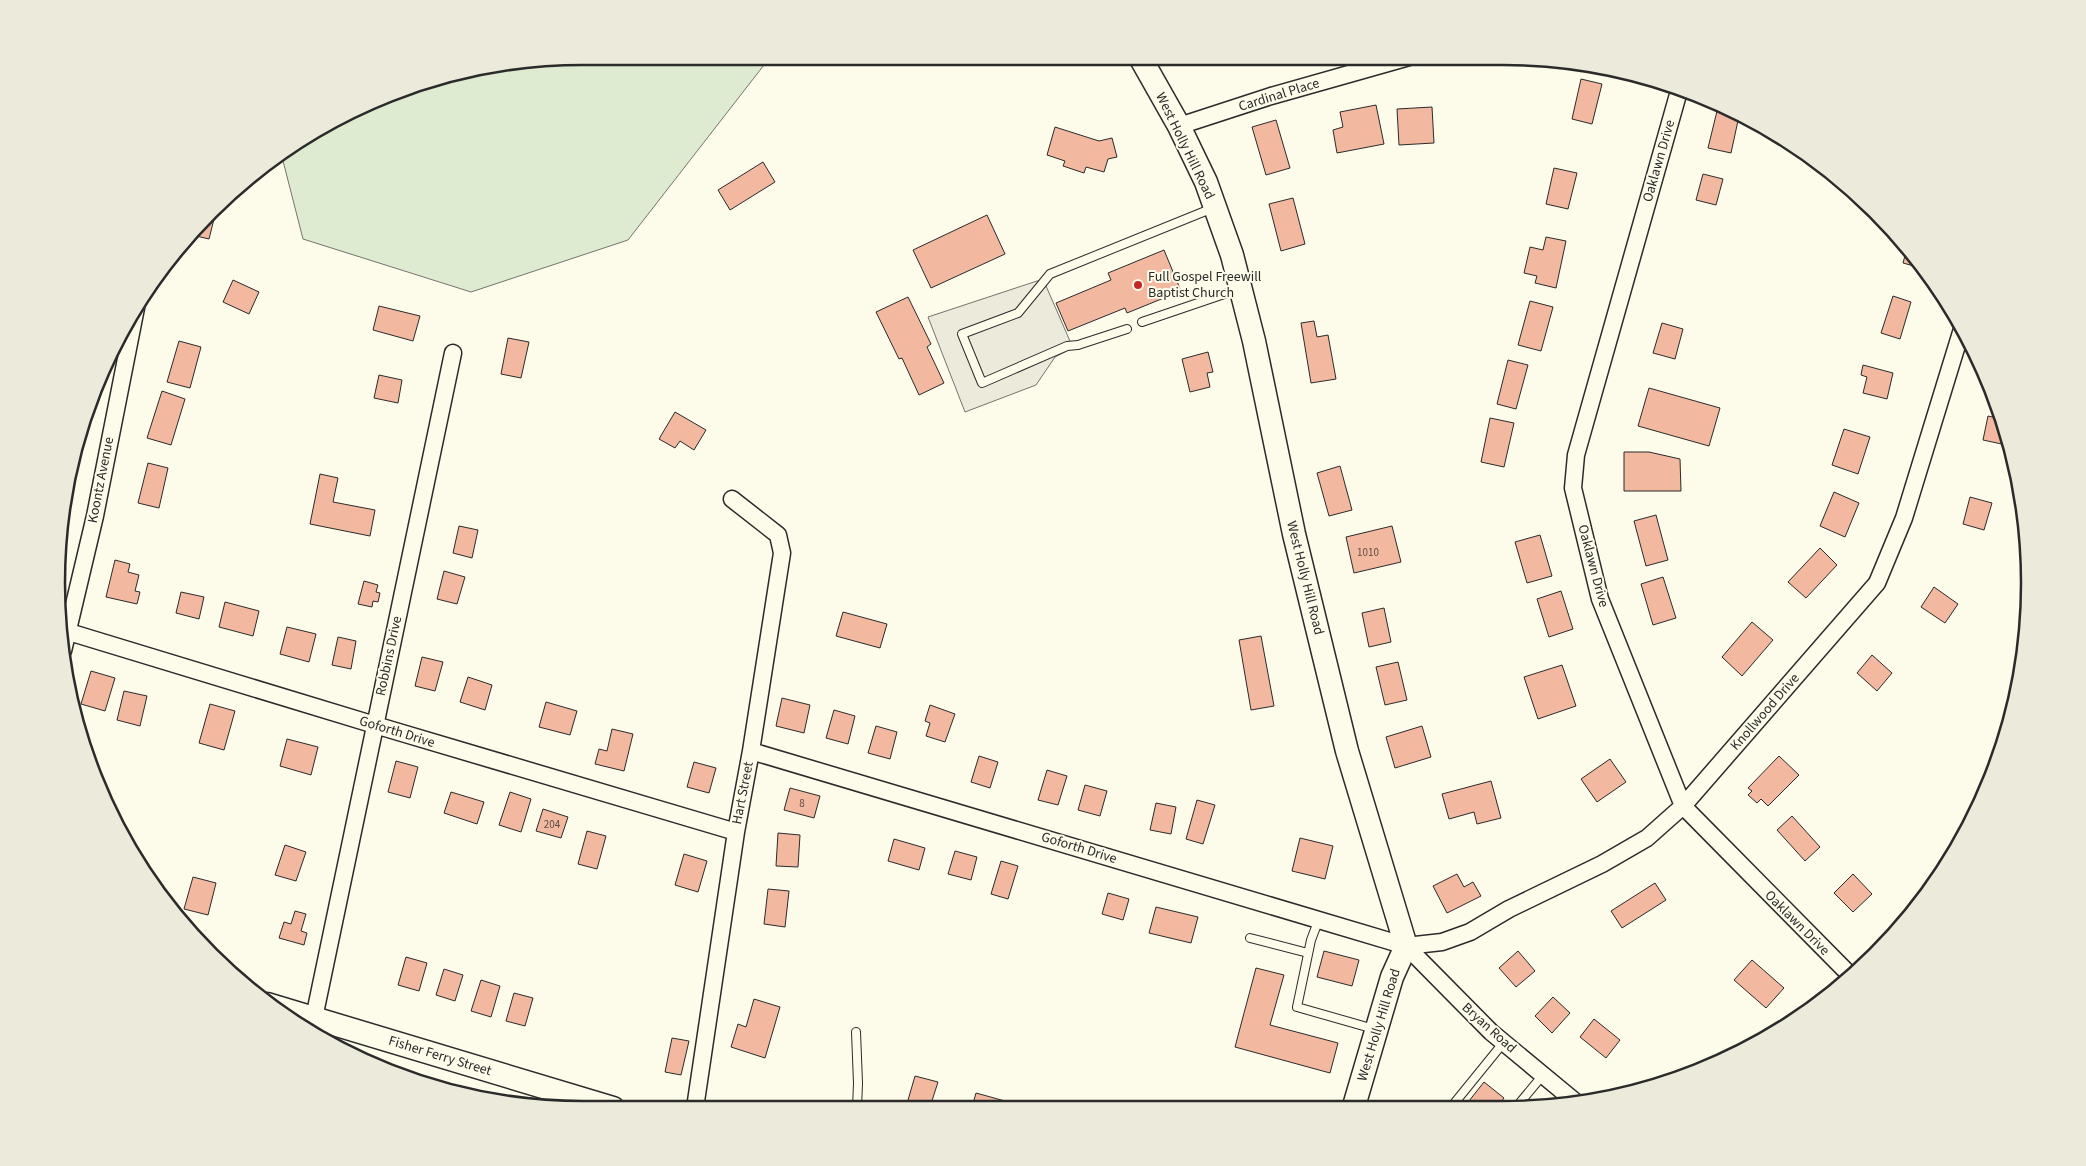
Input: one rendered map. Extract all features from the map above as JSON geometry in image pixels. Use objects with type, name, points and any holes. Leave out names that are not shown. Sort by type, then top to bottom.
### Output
[{"type":"street","name":"West Holly Hill Road","points":[[1145,65],[1179,126],[1206,182],[1232,255],[1241,288],[1294,534],[1347,751],[1406,946],[1392,977],[1355,1101]]},
{"type":"street","name":"Cardinal Place","points":[[1179,126],[1271,96],[1381,65]]},
{"type":"street","name":"Oaklawn Drive","points":[[1678,95],[1576,455],[1573,488],[1600,599],[1683,806],[1846,971]]},
{"type":"street","name":"Knollwood Drive","points":[[1406,946],[1442,942],[1470,932],[1509,909],[1602,864],[1647,838],[1683,806],[1877,583],[1904,518],[1959,338]]},
{"type":"street","name":"Robbins Drive","points":[[314,1018],[453,353]]},
{"type":"street","name":"Koontz Avenue","points":[[66,619],[95,516],[119,354]]},
{"type":"street","name":"Hart Street","points":[[696,1101],[736,832],[751,751],[782,553],[778,535],[732,499]]},
{"type":"street","name":"Goforth Drive","points":[[67,631],[736,832]]},
{"type":"street","name":"Goforth Drive","points":[[751,751],[1406,946]]},
{"type":"street","name":"Bryan Road","points":[[1406,946],[1504,1042],[1570,1097]]},
{"type":"street","name":"Fisher Ferry Street","points":[[291,1011],[590,1101]]},
{"type":"lane","points":[[1126,329],[1078,345],[1068,346],[982,382],[962,334],[1018,314],[1050,274],[1215,207]]},
{"type":"lane","points":[[1142,322],[1241,288]]},
{"type":"lane","points":[[1318,920],[1308,953],[1297,1007],[1376,1029]]},
{"type":"lane","points":[[1250,938],[1308,953]]},
{"type":"lane","points":[[856,1032],[858,1083],[857,1101]]},
{"type":"lane","points":[[1456,1101],[1504,1042]]},
{"type":"lane","points":[[1522,1100],[1543,1075]]},
{"type":"green space","points":[[764,65],[628,240],[471,292],[303,239],[283,161],[324,134],[354,118],[416,92],[482,75],[515,69],[549,66]]},
{"type":"shaded area","points":[[1043,279],[1073,348],[1055,357],[1036,385],[965,412],[928,317]]},
{"type":"building","points":[[1581,79],[1602,84],[1592,124],[1572,119]]},
{"type":"building","points":[[1376,105],[1384,144],[1337,153],[1333,130],[1343,127],[1340,112]]},
{"type":"building","points":[[1432,107],[1434,143],[1399,145],[1397,109]]},
{"type":"building","points":[[1717,111],[1738,121],[1731,153],[1708,148]]},
{"type":"building","points":[[1276,120],[1290,168],[1266,175],[1252,127]]},
{"type":"building","points":[[1055,127],[1099,141],[1112,138],[1117,157],[1108,159],[1104,172],[1086,167],[1084,173],[1063,166],[1065,161],[1047,155]]},
{"type":"building","points":[[763,162],[775,182],[730,210],[718,190]]},
{"type":"building","points":[[1554,168],[1577,173],[1568,209],[1546,204]]},
{"type":"building","points":[[1703,174],[1723,179],[1716,205],[1696,200]]},
{"type":"building","points":[[1293,198],[1305,244],[1281,251],[1269,204]]},
{"type":"building","points":[[987,215],[1005,254],[931,288],[913,250]]},
{"type":"building","points":[[214,221],[209,239],[198,236]]},
{"type":"building","points":[[1546,237],[1566,241],[1556,288],[1535,283],[1537,276],[1524,273],[1530,247],[1543,250]]},
{"type":"building","name":"Full Gospel Freewill Baptist Church","points":[[1164,250],[1181,291],[1127,313],[1125,308],[1068,331],[1056,303],[1111,280],[1108,273]]},
{"type":"building","points":[[1905,257],[1912,265],[1903,263]]},
{"type":"building","points":[[233,280],[259,292],[249,314],[223,302]]},
{"type":"building","points":[[1893,296],[1911,302],[1900,339],[1881,333]]},
{"type":"building","points":[[908,297],[931,344],[927,347],[944,383],[919,395],[902,358],[899,359],[876,312]]},
{"type":"building","points":[[1530,301],[1553,307],[1541,351],[1518,345]]},
{"type":"building","points":[[379,306],[420,316],[413,341],[373,330]]},
{"type":"building","points":[[1314,321],[1317,337],[1328,335],[1336,379],[1311,383],[1301,323]]},
{"type":"building","points":[[1662,323],[1683,329],[1675,359],[1653,353]]},
{"type":"building","points":[[508,338],[529,342],[521,378],[501,374]]},
{"type":"building","points":[[179,341],[201,347],[190,388],[167,382]]},
{"type":"building","points":[[1208,352],[1213,372],[1207,373],[1210,387],[1190,392],[1182,359]]},
{"type":"building","points":[[1508,360],[1528,365],[1516,409],[1497,404]]},
{"type":"building","points":[[1863,365],[1893,373],[1887,399],[1863,393],[1867,377],[1861,375]]},
{"type":"building","points":[[379,375],[402,380],[398,403],[374,398]]},
{"type":"building","points":[[1649,388],[1720,408],[1709,446],[1638,426]]},
{"type":"building","points":[[162,391],[185,399],[171,445],[147,438]]},
{"type":"building","points":[[675,412],[706,430],[694,450],[680,441],[675,448],[659,439]]},
{"type":"building","points":[[1988,416],[1994,417],[2002,444],[1983,440]]},
{"type":"building","points":[[1490,418],[1514,423],[1504,467],[1481,462]]},
{"type":"building","points":[[1844,429],[1870,437],[1858,474],[1832,465]]},
{"type":"building","points":[[1624,452],[1649,452],[1680,459],[1681,491],[1624,491]]},
{"type":"building","points":[[148,463],[168,468],[159,508],[138,503]]},
{"type":"building","points":[[1340,466],[1352,510],[1329,516],[1317,473]]},
{"type":"building","points":[[320,474],[338,478],[333,502],[375,510],[370,536],[310,524]]},
{"type":"building","points":[[1834,492],[1859,503],[1845,537],[1820,526]]},
{"type":"building","points":[[1970,497],[1992,503],[1984,530],[1963,524]]},
{"type":"building","points":[[1656,515],[1668,560],[1646,566],[1634,521]]},
{"type":"building","points":[[459,526],[478,530],[472,558],[453,553]]},
{"type":"building","points":[[1392,526],[1401,562],[1354,573],[1346,537]]},
{"type":"building","points":[[1540,535],[1552,576],[1527,583],[1515,542]]},
{"type":"building","points":[[1820,548],[1837,565],[1806,598],[1788,582]]},
{"type":"building","points":[[115,560],[130,564],[128,572],[139,575],[135,591],[140,592],[137,604],[106,597]]},
{"type":"building","points":[[444,571],[465,577],[457,604],[437,599]]},
{"type":"building","points":[[1663,577],[1676,618],[1653,625],[1641,584]]},
{"type":"building","points":[[364,581],[378,585],[376,592],[380,593],[378,602],[373,601],[372,607],[358,604]]},
{"type":"building","points":[[1934,587],[1958,604],[1945,623],[1921,607]]},
{"type":"building","points":[[1561,591],[1573,629],[1549,637],[1537,599]]},
{"type":"building","points":[[181,592],[204,597],[199,619],[176,613]]},
{"type":"building","points":[[225,602],[259,611],[253,636],[219,627]]},
{"type":"building","points":[[1384,608],[1391,642],[1369,647],[1362,613]]},
{"type":"building","points":[[843,612],[887,624],[880,648],[836,636]]},
{"type":"building","points":[[1752,622],[1773,640],[1742,676],[1722,657]]},
{"type":"building","points":[[287,627],[316,634],[309,662],[280,654]]},
{"type":"building","points":[[1261,636],[1274,706],[1251,710],[1239,640]]},
{"type":"building","points":[[338,637],[356,641],[351,669],[332,665]]},
{"type":"building","points":[[1872,655],[1892,673],[1877,691],[1857,673]]},
{"type":"building","points":[[422,657],[443,662],[435,691],[415,686]]},
{"type":"building","points":[[1398,662],[1407,700],[1385,705],[1376,667]]},
{"type":"building","points":[[1562,665],[1576,706],[1538,719],[1524,677]]},
{"type":"building","points":[[91,671],[115,678],[105,711],[81,704]]},
{"type":"building","points":[[468,677],[492,685],[485,710],[460,702]]},
{"type":"building","points":[[124,691],[147,696],[140,726],[117,720]]},
{"type":"building","points":[[782,698],[810,705],[804,733],[776,726]]},
{"type":"building","points":[[546,702],[577,711],[570,735],[539,727]]},
{"type":"building","points":[[210,704],[235,711],[224,750],[199,743]]},
{"type":"building","points":[[930,705],[955,714],[945,742],[926,736],[930,723],[925,721]]},
{"type":"building","points":[[834,710],[855,716],[848,744],[826,738]]},
{"type":"building","points":[[876,726],[897,732],[890,759],[868,753]]},
{"type":"building","points":[[1422,726],[1431,757],[1395,768],[1386,737]]},
{"type":"building","points":[[612,729],[633,734],[624,771],[595,764],[599,749],[607,751]]},
{"type":"building","points":[[287,739],[318,747],[311,775],[280,766]]},
{"type":"building","points":[[979,756],[998,762],[990,788],[971,782]]},
{"type":"building","points":[[1779,756],[1799,775],[1768,806],[1761,799],[1757,803],[1748,795],[1752,791],[1748,788]]},
{"type":"building","points":[[1610,759],[1626,782],[1597,802],[1581,779]]},
{"type":"building","points":[[396,761],[418,767],[410,798],[388,792]]},
{"type":"building","points":[[694,762],[716,768],[709,793],[687,787]]},
{"type":"building","points":[[1047,770],[1067,776],[1058,805],[1038,800]]},
{"type":"building","points":[[1491,781],[1501,818],[1477,824],[1474,812],[1449,819],[1442,794]]},
{"type":"building","points":[[1085,785],[1107,791],[1100,816],[1078,810]]},
{"type":"building","points":[[790,788],[820,796],[814,818],[784,810]]},
{"type":"building","points":[[451,792],[484,802],[477,824],[444,813]]},
{"type":"building","points":[[510,792],[531,799],[521,832],[499,825]]},
{"type":"building","points":[[1197,800],[1215,805],[1203,844],[1186,839]]},
{"type":"building","points":[[1156,803],[1176,807],[1171,834],[1150,830]]},
{"type":"building","points":[[543,809],[568,817],[561,838],[536,831]]},
{"type":"building","points":[[1792,816],[1820,847],[1805,861],[1777,830]]},
{"type":"building","points":[[587,831],[606,836],[597,869],[578,864]]},
{"type":"building","points":[[778,833],[800,835],[798,867],[776,866]]},
{"type":"building","points":[[1300,838],[1333,846],[1325,879],[1292,871]]},
{"type":"building","points":[[894,839],[925,848],[919,870],[888,861]]},
{"type":"building","points":[[285,845],[306,852],[296,881],[275,875]]},
{"type":"building","points":[[955,851],[977,857],[971,880],[948,874]]},
{"type":"building","points":[[684,854],[707,861],[698,892],[675,885]]},
{"type":"building","points":[[1001,861],[1018,866],[1008,899],[991,894]]},
{"type":"building","points":[[1457,874],[1464,887],[1473,882],[1481,896],[1447,913],[1433,886]]},
{"type":"building","points":[[1853,874],[1872,894],[1853,912],[1834,893]]},
{"type":"building","points":[[193,877],[216,883],[208,915],[184,909]]},
{"type":"building","points":[[1655,883],[1666,900],[1622,928],[1611,911]]},
{"type":"building","points":[[768,889],[789,891],[785,927],[764,924]]},
{"type":"building","points":[[1108,893],[1129,899],[1123,920],[1102,914]]},
{"type":"building","points":[[1156,907],[1198,917],[1191,943],[1149,933]]},
{"type":"building","points":[[295,911],[306,914],[301,931],[307,933],[304,945],[279,938],[284,922],[291,924]]},
{"type":"building","points":[[1324,951],[1359,960],[1352,986],[1317,977]]},
{"type":"building","points":[[1518,951],[1535,971],[1516,987],[1499,968]]},
{"type":"building","points":[[406,957],[427,963],[419,991],[398,985]]},
{"type":"building","points":[[1752,960],[1784,988],[1766,1008],[1734,980]]},
{"type":"building","points":[[1256,968],[1284,975],[1270,1025],[1338,1043],[1330,1073],[1235,1047]]},
{"type":"building","points":[[444,969],[463,975],[455,1001],[436,995]]},
{"type":"building","points":[[481,980],[500,986],[491,1017],[471,1011]]},
{"type":"building","points":[[514,993],[533,998],[525,1026],[506,1021]]},
{"type":"building","points":[[1553,997],[1570,1013],[1552,1033],[1535,1016]]},
{"type":"building","points":[[754,999],[780,1007],[765,1058],[731,1047],[738,1024],[746,1027]]},
{"type":"building","points":[[1594,1019],[1620,1040],[1606,1058],[1580,1037]]},
{"type":"building","points":[[672,1038],[689,1041],[681,1075],[665,1072]]},
{"type":"building","points":[[915,1076],[938,1082],[932,1101],[908,1101]]},
{"type":"building","points":[[1484,1082],[1504,1098],[1502,1101],[1469,1101]]},
{"type":"building","points":[[976,1093],[1005,1101],[974,1101]]},
{"type":"place","name":"Full Gospel Freewill Baptist Church","points":[[1138,285]]}]
